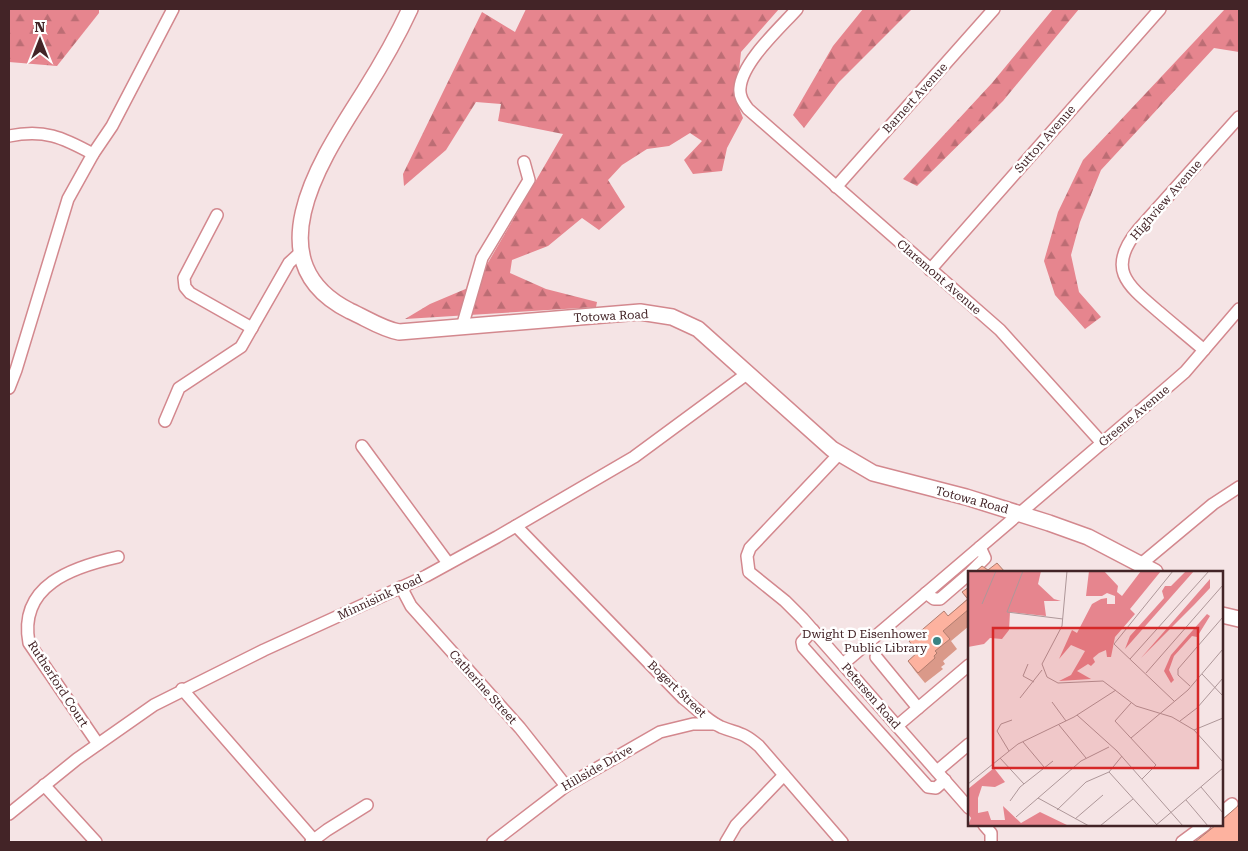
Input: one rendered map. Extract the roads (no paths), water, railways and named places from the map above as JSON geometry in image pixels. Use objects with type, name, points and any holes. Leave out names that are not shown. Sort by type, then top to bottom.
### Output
[{"type":"main road","name":"Totowa Road","points":[[410,9],[365,90],[330,145],[314,176],[302,214],[300,229],[302,251],[310,274],[328,297],[342,307],[389,330],[413,331],[640,312],[661,314],[698,329],[839,454],[873,473],[966,497],[1088,537],[1153,571]]},
{"type":"street","points":[[9,388],[68,199],[93,154],[112,126],[173,9]]},
{"type":"street","name":"Claremont Avenue","points":[[797,9],[753,60],[742,79],[740,94],[742,101],[764,124],[836,188],[1000,330],[1102,443]]},
{"type":"street","name":"Barnert Avenue","points":[[836,188],[994,9]]},
{"type":"street","name":"Sutton Avenue","points":[[930,270],[1160,9]]},
{"type":"street","name":"Highview Avenue","points":[[1204,350],[1132,289],[1123,273],[1123,254],[1125,246],[1138,230],[1239,116]]},
{"type":"street","points":[[9,136],[45,133],[68,140],[93,154]]},
{"type":"street","points":[[462,327],[482,258],[529,180],[524,162]]},
{"type":"street","points":[[217,215],[184,278],[185,288],[190,293],[252,328]]},
{"type":"street","points":[[166,421],[179,388],[241,347],[289,263],[302,251]]},
{"type":"street","name":"Greene Avenue","points":[[843,664],[1185,372],[1239,310]]},
{"type":"street","name":"Minnisink Road","points":[[11,808],[154,705],[182,689],[448,564],[516,526],[634,457],[748,373]]},
{"type":"street","points":[[362,446],[448,564]]},
{"type":"street","name":"Petersen Road","points":[[839,454],[750,548],[747,556],[749,572],[754,578],[785,601],[813,630],[968,807]]},
{"type":"street","points":[[1141,564],[1213,504],[1239,487]]},
{"type":"street","name":"Bogert Street","points":[[516,526],[683,698],[715,724],[743,733],[750,738],[842,842]]},
{"type":"street","points":[[973,571],[987,563],[980,547]]},
{"type":"street","name":"Rutherford Court","points":[[98,744],[29,643],[27,624],[31,605],[51,584],[75,568],[118,557]]},
{"type":"street","points":[[926,593],[934,599],[940,599],[968,575]]},
{"type":"street","name":"Catherine Street","points":[[401,587],[410,606],[520,728],[566,786]]},
{"type":"street","points":[[1229,617],[1239,628]]},
{"type":"street","points":[[813,630],[802,642],[803,647],[928,787],[936,788],[941,776],[968,745]]},
{"type":"street","points":[[876,657],[918,708]]},
{"type":"street","points":[[897,726],[968,666]]},
{"type":"street","points":[[182,689],[313,841],[367,806]]},
{"type":"street","points":[[866,718],[879,706]]},
{"type":"street","name":"Hillside Drive","points":[[493,842],[566,786],[660,732],[693,724],[715,724]]},
{"type":"street","points":[[726,842],[736,825],[784,776]]},
{"type":"street","points":[[44,785],[96,842]]},
{"type":"street","points":[[1223,811],[1232,804]]},
{"type":"street","points":[[985,826],[991,833],[991,842]]},
{"type":"street","points":[[1182,842],[1204,826]]},
{"type":"place","name":"Dwight D Eisenhower Public Library","points":[[937,641]]}]
